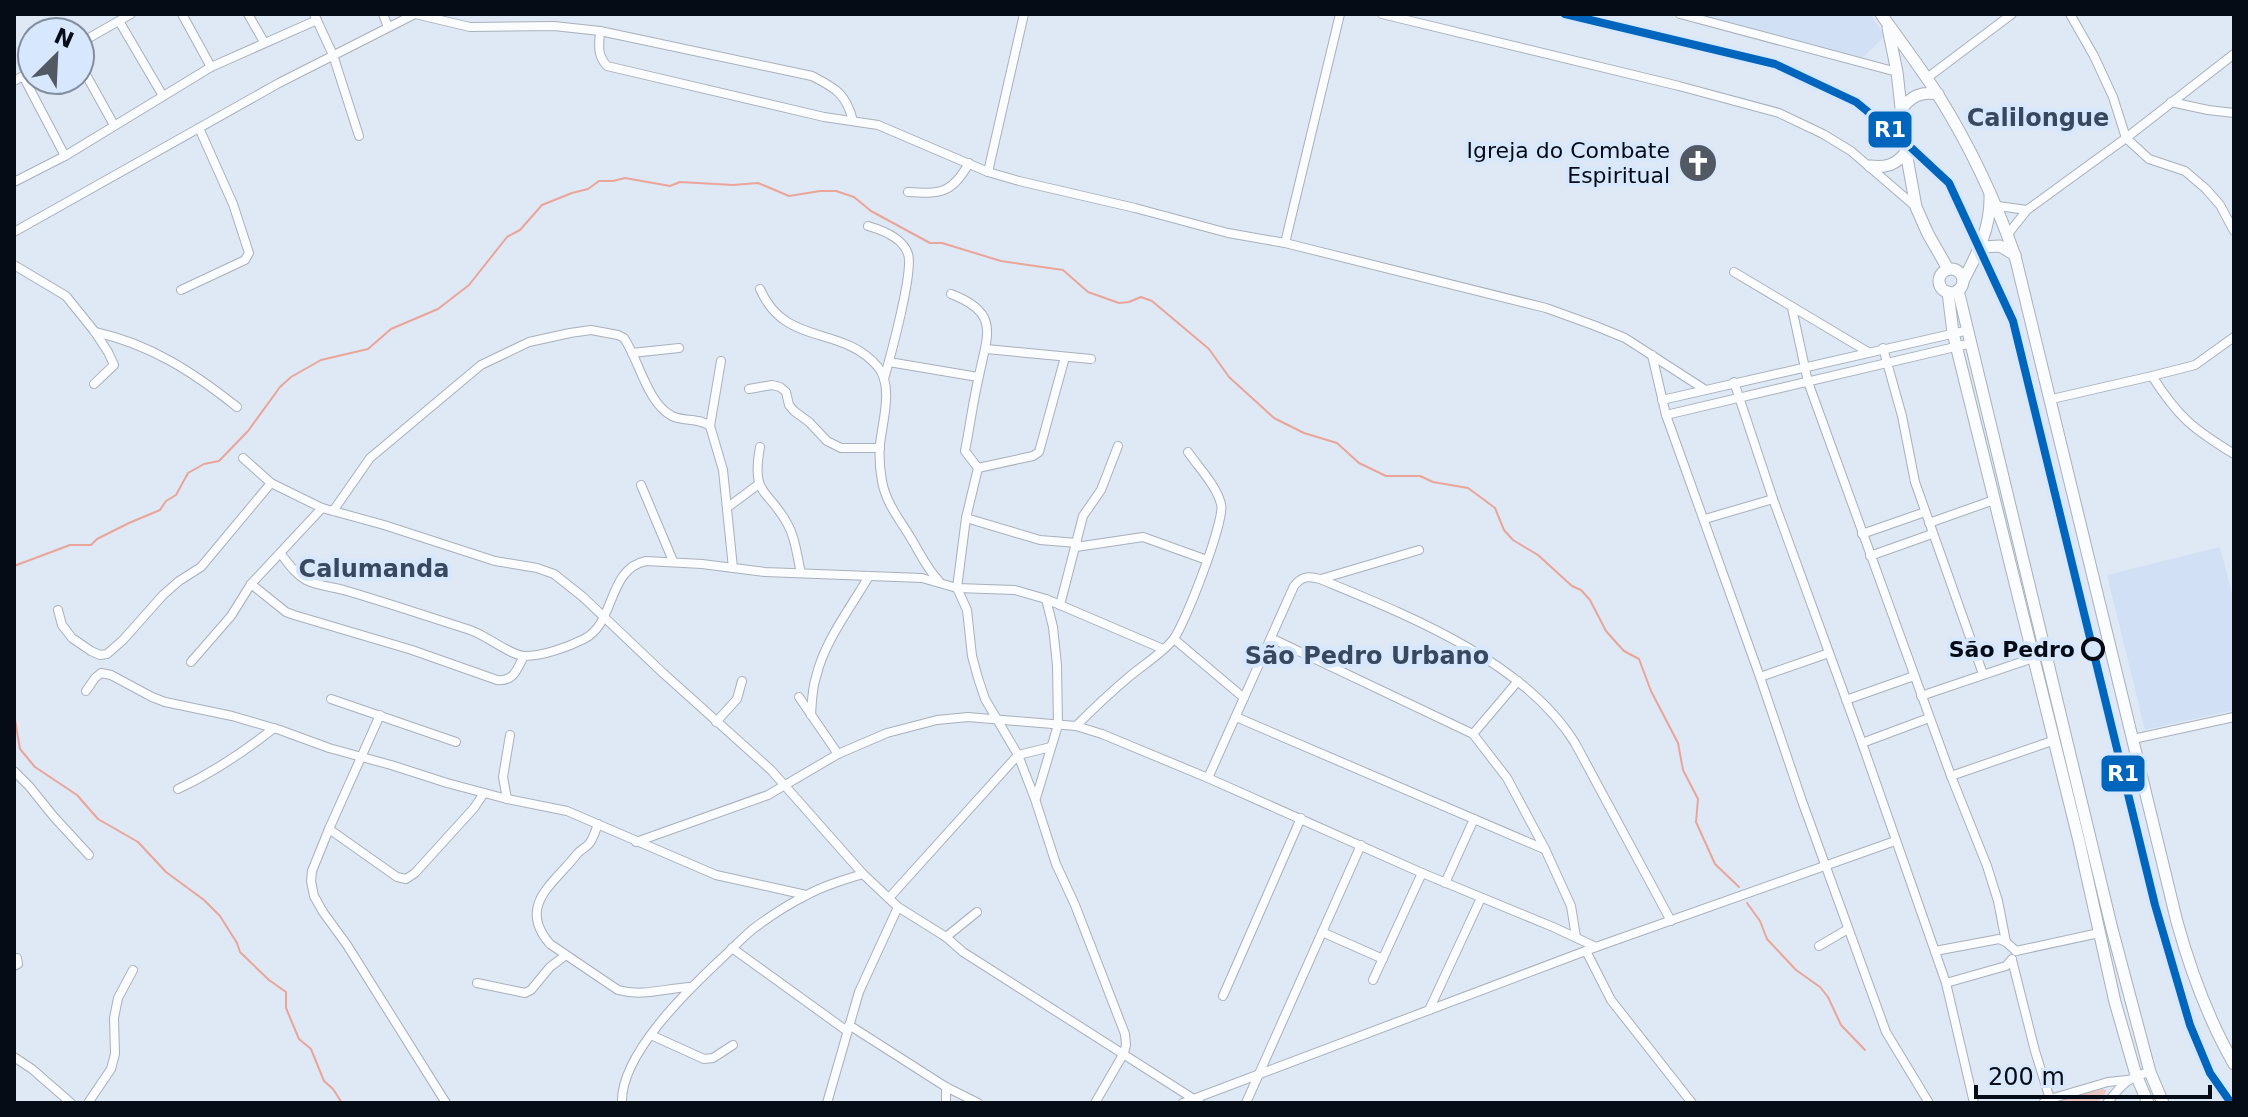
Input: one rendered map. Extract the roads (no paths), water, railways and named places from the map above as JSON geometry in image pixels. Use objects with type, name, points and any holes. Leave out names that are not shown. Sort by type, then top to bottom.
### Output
[{"type":"main road","points":[[1884,19],[1938,94],[1990,190],[2008,234],[2052,399],[2188,963],[2234,1064]]},
{"type":"main road","points":[[1884,19],[1897,72],[1916,207],[1948,269]]},
{"type":"main road","points":[[1901,109],[1916,95],[1924,92],[1938,94]]},
{"type":"main road","points":[[1870,166],[1892,164],[1906,152]]},
{"type":"main road","points":[[1990,190],[1989,218],[1981,247],[1956,288],[1969,330],[2130,996],[2150,1072],[2163,1103]]},
{"type":"main road","points":[[1981,247],[2000,246],[2015,256]]},
{"type":"main road","points":[[1956,288],[1941,288],[1939,280],[1948,269],[1959,271],[1953,333],[2079,841],[2131,1078],[2148,1103]]},
{"type":"main road","points":[[1975,422],[1989,419]]},
{"type":"main road","points":[[2014,574],[2027,571]]},
{"type":"main road","points":[[2079,841],[2091,838]]},
{"type":"main road","points":[[2115,1002],[2130,996]]},
{"type":"street","points":[[96,34],[131,14]]},
{"type":"street","points":[[182,14],[211,67]]},
{"type":"street","points":[[248,14],[264,42]]},
{"type":"street","points":[[383,14],[388,27]]},
{"type":"street","points":[[14,232],[333,55],[415,14],[470,27],[554,26],[600,31],[812,76],[844,97],[853,121]]},
{"type":"street","points":[[988,172],[1024,14]]},
{"type":"street","points":[[1285,243],[1340,14]]},
{"type":"street","points":[[1382,14],[1779,113],[1823,134],[1870,166],[1916,207]]},
{"type":"street","points":[[1680,14],[1705,17],[1775,41],[1897,72]]},
{"type":"street","points":[[1927,78],[2012,14]]},
{"type":"street","points":[[2070,14],[2113,97],[2126,138],[2149,159],[2185,171],[2206,189],[2220,205],[2234,231]]},
{"type":"street","points":[[14,182],[65,156],[211,67],[315,17],[333,55],[359,136]]},
{"type":"street","points":[[119,21],[163,96]]},
{"type":"street","points":[[600,31],[598,49],[607,66],[824,117],[878,125],[988,172],[1228,233],[1285,243],[1546,308],[1614,334],[1652,354],[1704,389]]},
{"type":"street","points":[[2008,234],[2027,210],[2234,54]]},
{"type":"street","points":[[96,93],[114,125]]},
{"type":"street","points":[[28,96],[65,156]]},
{"type":"street","points":[[2171,102],[2234,113]]},
{"type":"street","points":[[181,290],[245,260],[249,253],[233,204],[199,128]]},
{"type":"street","points":[[908,192],[935,193],[951,187],[969,163]]},
{"type":"street","points":[[1998,206],[2027,210]]},
{"type":"street","points":[[868,226],[895,239],[909,255],[905,292],[884,379]]},
{"type":"street","points":[[14,265],[66,296],[95,332],[114,365],[94,384]]},
{"type":"street","points":[[1734,272],[1868,352]]},
{"type":"street","points":[[760,289],[772,311],[784,322],[835,339],[861,352],[878,368],[886,392],[880,448],[887,499],[922,560],[940,583]]},
{"type":"street","points":[[951,294],[975,305],[988,330],[965,451],[978,468]]},
{"type":"street","points":[[1792,308],[1808,382],[1929,718],[1987,866],[2006,942]]},
{"type":"street","points":[[333,511],[370,458],[481,365],[529,342],[591,330],[618,335],[624,338],[644,380],[664,409],[672,416],[697,419],[710,426]]},
{"type":"street","points":[[1662,400],[1969,330]]},
{"type":"street","points":[[95,332],[160,354],[237,407]]},
{"type":"street","points":[[2052,399],[2202,361],[2234,337]]},
{"type":"street","points":[[1666,415],[1972,343]]},
{"type":"street","points":[[632,353],[679,348]]},
{"type":"street","points":[[1883,348],[1902,416],[1915,482],[1983,674]]},
{"type":"street","points":[[986,349],[1091,359]]},
{"type":"street","points":[[1652,354],[1666,415],[1886,1032],[1929,1103]]},
{"type":"street","points":[[978,468],[1039,452],[1065,357]]},
{"type":"street","points":[[721,361],[710,426],[723,470],[733,568]]},
{"type":"street","points":[[889,362],[978,377]]},
{"type":"street","points":[[2152,376],[2181,417],[2201,434],[2234,454]]},
{"type":"street","points":[[1734,382],[1946,983],[1974,1103]]},
{"type":"street","points":[[749,389],[772,385],[780,387],[786,392],[794,411],[827,441],[841,448],[880,448]]},
{"type":"street","points":[[1060,605],[1083,516],[1101,490],[1118,446]]},
{"type":"street","points":[[760,447],[757,465],[759,484],[789,527],[801,573]]},
{"type":"street","points":[[1076,726],[1117,686],[1174,639],[1207,560],[1221,521],[1222,505],[1188,452]]},
{"type":"street","points":[[243,458],[271,483],[322,508],[495,561],[554,574],[771,770],[863,874],[898,907],[946,937],[963,952],[1198,1101]]},
{"type":"street","points":[[978,468],[966,518],[957,588],[967,610],[972,656],[978,678],[996,718],[1018,755],[1056,864],[1125,1034],[1124,1053],[1095,1103]]},
{"type":"street","points":[[58,610],[62,625],[72,638],[100,655],[107,654],[163,595],[201,567],[271,483]]},
{"type":"street","points":[[728,507],[759,484]]},
{"type":"street","points":[[641,485],[673,561]]},
{"type":"street","points":[[1705,519],[1773,499]]},
{"type":"street","points":[[1929,523],[1994,500]]},
{"type":"street","points":[[191,662],[231,616],[251,584],[322,508]]},
{"type":"street","points":[[1862,534],[1925,512]]},
{"type":"street","points":[[966,518],[1040,540],[1077,545],[1143,537],[1207,560]]},
{"type":"street","points":[[1870,556],[1932,534]]},
{"type":"street","points":[[1320,579],[1419,550]]},
{"type":"street","points":[[281,554],[308,581],[483,634],[524,656],[542,653],[593,633],[625,572],[646,561],[673,561],[765,572],[922,578],[957,588],[1015,590],[1046,599],[1163,649]]},
{"type":"street","points":[[811,715],[815,678],[823,658],[835,631],[869,576]]},
{"type":"street","points":[[1208,778],[1294,586],[1308,576],[1320,579],[1397,611],[1454,640],[1518,681],[1548,705],[1563,722],[1671,921]]},
{"type":"street","points":[[251,584],[286,612],[412,650],[497,680],[506,681],[512,677],[524,656]]},
{"type":"street","points":[[1035,799],[1058,725],[1057,665],[1046,599]]},
{"type":"street","points":[[1271,638],[1473,734],[1507,778],[1545,849],[1571,906],[1576,937]]},
{"type":"street","points":[[1174,639],[1244,698]]},
{"type":"street","points":[[1760,677],[1829,653]]},
{"type":"street","points":[[104,674],[107,654]]},
{"type":"street","points":[[1921,696],[2033,658]]},
{"type":"street","points":[[86,691],[101,673],[165,702],[232,716],[484,793],[567,811],[716,875],[806,895]]},
{"type":"street","points":[[1846,700],[1914,676]]},
{"type":"street","points":[[716,722],[737,699],[742,681]]},
{"type":"street","points":[[1473,734],[1518,681]]},
{"type":"street","points":[[799,697],[838,754]]},
{"type":"street","points":[[331,699],[456,742]]},
{"type":"street","points":[[380,715],[329,829],[311,881],[314,896],[446,1103]]},
{"type":"street","points":[[636,842],[743,806],[838,754],[887,733],[937,720],[968,717],[1076,726],[1208,778],[1596,947]]},
{"type":"street","points":[[1236,717],[1545,849]]},
{"type":"street","points":[[2133,739],[2234,717]]},
{"type":"street","points":[[1862,743],[1929,718]]},
{"type":"street","points":[[178,789],[232,758],[274,728]]},
{"type":"street","points":[[507,799],[503,777],[510,735]]},
{"type":"street","points":[[1951,776],[2052,741]]},
{"type":"street","points":[[889,898],[1018,755],[1051,747]]},
{"type":"street","points":[[14,771],[89,855]]},
{"type":"street","points":[[329,829],[397,877],[406,879],[474,808],[484,793]]},
{"type":"street","points":[[1223,996],[1301,818]]},
{"type":"street","points":[[1445,883],[1474,819]]},
{"type":"street","points":[[598,824],[591,842],[579,851],[538,901],[542,935],[606,983],[631,994],[692,987]]},
{"type":"street","points":[[1183,1103],[1198,1101],[1596,947],[1895,841]]},
{"type":"street","points":[[1246,1103],[1361,845]]},
{"type":"street","points":[[1373,980],[1422,873]]},
{"type":"street","points":[[622,1103],[625,1082],[662,1019],[732,948],[752,930],[806,895],[863,874]]},
{"type":"street","points":[[1429,1010],[1481,898]]},
{"type":"street","points":[[827,1103],[859,992],[898,907]]},
{"type":"street","points":[[946,937],[977,912]]},
{"type":"street","points":[[1819,946],[1848,929]]},
{"type":"street","points":[[1322,932],[1383,959]]},
{"type":"street","points":[[2016,951],[2099,933]]},
{"type":"street","points":[[1935,951],[1999,939],[2016,951]]},
{"type":"street","points":[[732,948],[848,1028],[978,1103]]},
{"type":"street","points":[[1586,951],[1611,1000],[1692,1103]]},
{"type":"street","points":[[1946,983],[2006,966],[2016,951]]},
{"type":"street","points":[[477,983],[525,993],[566,955]]},
{"type":"street","points":[[2012,960],[2047,1101],[2150,1072]]},
{"type":"street","points":[[88,1103],[111,1069],[115,1054],[114,1018],[118,998],[133,970]]},
{"type":"street","points":[[651,1035],[704,1059],[713,1058],[733,1045]]},
{"type":"street","points":[[14,1057],[71,1103]]},
{"type":"street","points":[[2107,1103],[2131,1078]]},
{"type":"street","points":[[946,1087],[946,1103]]},
{"type":"waterway","points":[[14,566],[70,545],[91,545],[97,539],[160,510],[166,501],[176,495],[188,473],[204,464],[219,461],[248,431],[291,377],[321,360],[368,349],[391,329],[438,309],[469,285],[507,237],[520,230],[542,205],[588,189],[599,181],[625,178],[670,186],[680,182],[758,183],[789,196],[836,191],[854,197],[871,211],[930,243],[942,243],[1001,261],[1063,270],[1088,292],[1119,303],[1141,297],[1152,301],[1209,349],[1229,377],[1274,418],[1304,433],[1337,443],[1359,463],[1386,476],[1420,476],[1433,482],[1468,488],[1495,508],[1504,530],[1513,540],[1538,555],[1572,586],[1581,590],[1590,600],[1606,631],[1624,651],[1639,659],[1651,691],[1678,743],[1683,770],[1698,799],[1696,822],[1715,864],[1739,887]]},
{"type":"waterway","points":[[14,714],[20,749],[35,767],[77,795],[98,819],[138,842],[166,872],[204,900],[220,916],[240,952],[286,992],[286,1008],[299,1039],[311,1049],[324,1081],[342,1103]]},
{"type":"waterway","points":[[1747,903],[1760,921],[1767,939],[1796,970],[1820,987],[1841,1025],[1865,1050]]},
{"type":"place","name":"Igreja do Combate Espiritual","points":[[1698,163]]},
{"type":"place","name":"São Pedro","points":[[2093,649]]},
{"type":"district","name":"Calilongue","points":[[2038,118]]},
{"type":"district","name":"Calumanda","points":[[374,569]]},
{"type":"district","name":"São Pedro Urbano","points":[[1367,656]]}]
